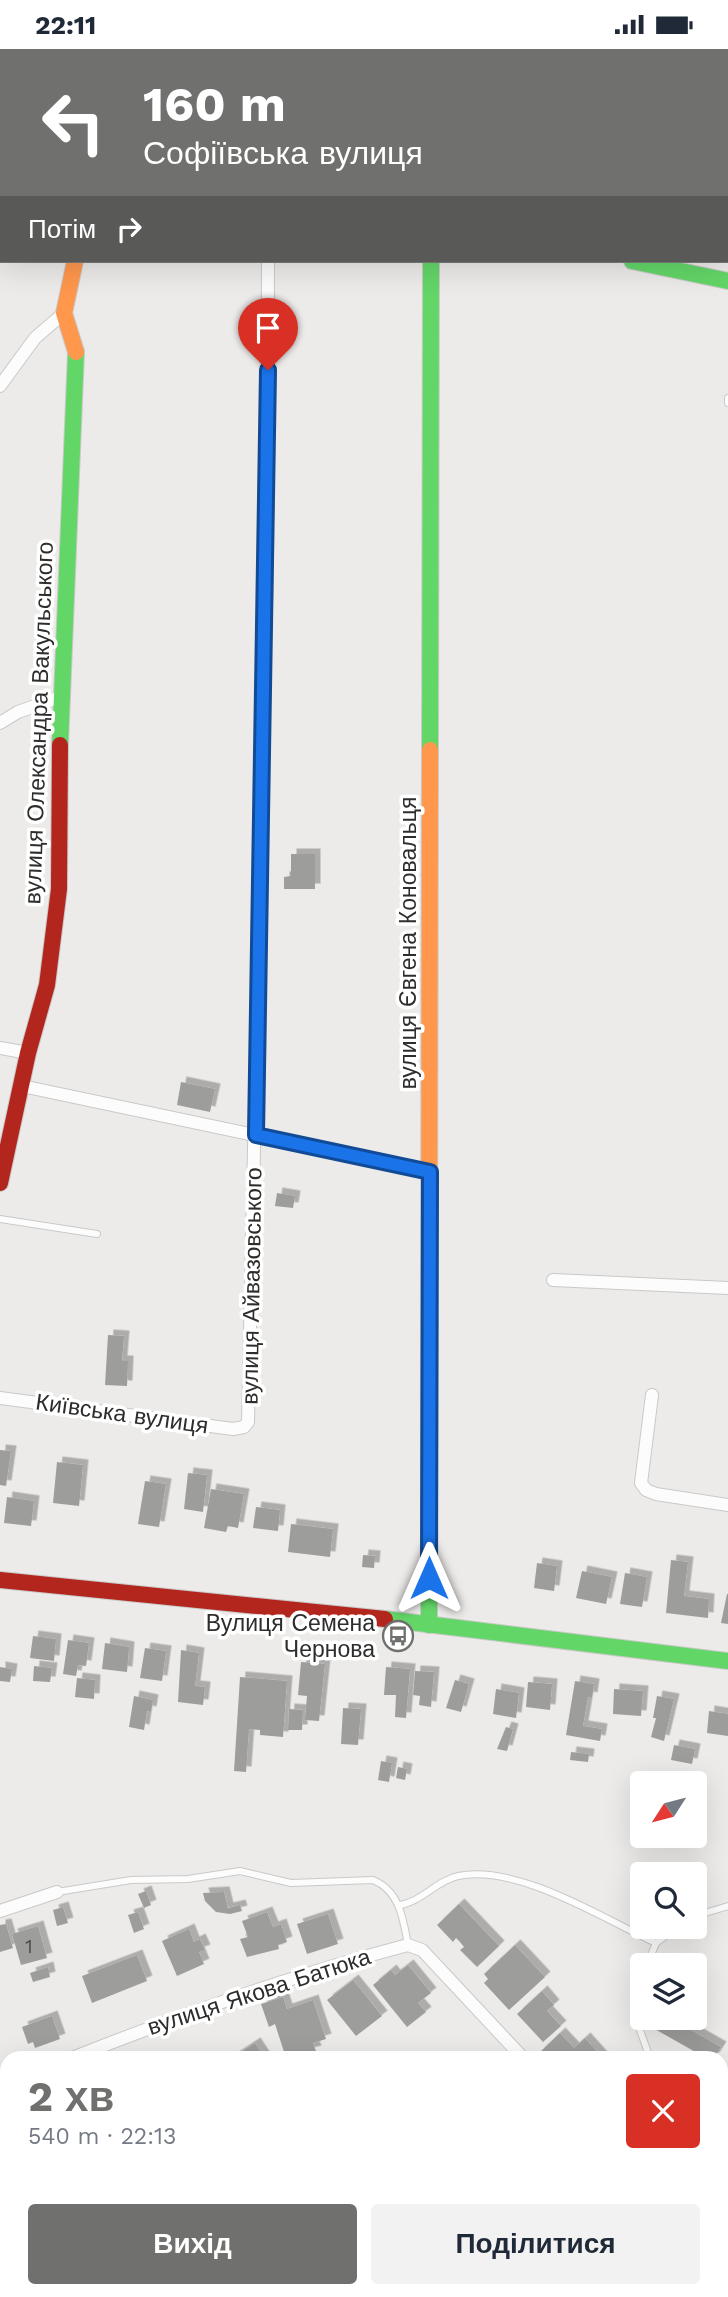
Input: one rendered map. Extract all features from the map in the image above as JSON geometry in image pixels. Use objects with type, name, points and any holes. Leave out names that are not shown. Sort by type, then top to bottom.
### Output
[{"type":"street","name":"вулиця Олександра Вакульського","points":[[0,1183],[28,1053],[47,985],[59,889],[60,697],[76,353],[64,313],[75,263]]},
{"type":"street","name":"вулиця Айвазовського","points":[[244,1427],[248,1422],[256,1135],[267,561],[268,263]]},
{"type":"street","name":"вулиця Євгена Коновальця","points":[[429,1625],[431,263]]},
{"type":"street","points":[[642,263],[728,281]]},
{"type":"street","points":[[0,386],[35,338],[64,313]]},
{"type":"street","points":[[0,723],[18,712],[60,697]]},
{"type":"street","points":[[0,1048],[28,1053]]},
{"type":"street","points":[[22,1086],[430,1172]]},
{"type":"street","points":[[553,1280],[728,1288]]},
{"type":"street","points":[[652,1395],[641,1483],[646,1490],[656,1494],[728,1505]]},
{"type":"street","name":"Київська вулиця","points":[[0,1398],[233,1429],[244,1427]]},
{"type":"street","points":[[0,1580],[429,1625],[728,1661]]},
{"type":"street","points":[[0,1911],[57,1892]]},
{"type":"street","points":[[408,1945],[422,1950],[516,2051]]},
{"type":"street","name":"вулиця Якова Батюка","points":[[90,2051],[183,2014],[311,1970],[408,1945]]},
{"type":"lane","points":[[0,1219],[97,1234]]},
{"type":"lane","points":[[57,1892],[140,1879],[188,1879],[240,1871],[291,1883],[373,1880],[387,1889],[400,1905],[408,1945]]},
{"type":"lane","points":[[400,1905],[444,1880],[459,1876],[507,1877],[543,1888],[656,1943]]},
{"type":"lane","points":[[707,1912],[728,1906]]},
{"type":"lane","points":[[652,1953],[656,1943],[661,1939]]},
{"type":"lane","points":[[640,2030],[647,2051]]},
{"type":"building","points":[[291,854],[315,854],[315,889],[284,889],[284,877],[291,876]]},
{"type":"building","points":[[181,1082],[215,1089],[210,1112],[177,1105]]},
{"type":"building","points":[[277,1193],[295,1196],[293,1208],[275,1206]]},
{"type":"building","points":[[108,1335],[124,1336],[122,1361],[128,1361],[127,1386],[105,1385]]},
{"type":"building","points":[[0,1450],[11,1451],[6,1486],[0,1485]]},
{"type":"building","points":[[57,1462],[83,1465],[79,1506],[53,1503]]},
{"type":"building","points":[[188,1473],[207,1475],[203,1512],[184,1509]]},
{"type":"building","points":[[145,1481],[166,1484],[159,1527],[138,1524]]},
{"type":"building","points":[[211,1489],[244,1494],[238,1528],[228,1526],[226,1532],[204,1528]]},
{"type":"building","points":[[7,1497],[34,1501],[31,1526],[4,1523]]},
{"type":"building","points":[[256,1507],[280,1510],[278,1531],[253,1528]]},
{"type":"building","points":[[291,1524],[333,1529],[330,1557],[288,1552]]},
{"type":"building","points":[[363,1555],[375,1556],[374,1568],[362,1567]]},
{"type":"building","points":[[671,1560],[688,1562],[684,1596],[709,1599],[708,1618],[666,1613]]},
{"type":"building","points":[[537,1563],[557,1566],[554,1591],[534,1588]]},
{"type":"building","points":[[582,1571],[612,1577],[606,1604],[576,1598]]},
{"type":"building","points":[[625,1573],[647,1577],[642,1607],[620,1604]]},
{"type":"building","points":[[728,1594],[728,1624],[721,1623]]},
{"type":"building","points":[[33,1636],[56,1639],[54,1661],[30,1658]]},
{"type":"building","points":[[68,1640],[89,1643],[86,1666],[78,1665],[76,1676],[63,1674]]},
{"type":"building","points":[[105,1643],[129,1647],[127,1672],[102,1669]]},
{"type":"building","points":[[145,1648],[166,1651],[162,1681],[140,1678]]},
{"type":"building","points":[[181,1650],[199,1653],[195,1686],[205,1687],[203,1705],[178,1702]]},
{"type":"building","points":[[301,1662],[325,1664],[319,1721],[305,1720],[307,1696],[298,1695]]},
{"type":"building","points":[[34,1666],[52,1668],[50,1682],[33,1681]]},
{"type":"building","points":[[0,1667],[12,1669],[10,1682],[0,1681]]},
{"type":"building","points":[[386,1667],[410,1669],[406,1718],[395,1717],[396,1695],[384,1695]]},
{"type":"building","points":[[415,1671],[434,1672],[431,1707],[419,1705],[420,1696],[413,1695]]},
{"type":"building","points":[[240,1677],[287,1681],[283,1737],[260,1735],[260,1730],[249,1729],[246,1772],[234,1771]]},
{"type":"building","points":[[77,1678],[95,1680],[94,1699],[75,1697]]},
{"type":"building","points":[[455,1680],[469,1684],[461,1712],[446,1708]]},
{"type":"building","points":[[575,1681],[594,1684],[592,1698],[588,1697],[583,1726],[602,1729],[600,1741],[566,1735]]},
{"type":"building","points":[[528,1682],[552,1684],[550,1710],[526,1707]]},
{"type":"building","points":[[496,1689],[519,1693],[516,1718],[493,1714]]},
{"type":"building","points":[[614,1689],[643,1691],[641,1716],[613,1714]]},
{"type":"building","points":[[134,1696],[153,1700],[151,1712],[147,1711],[144,1730],[129,1727]]},
{"type":"building","points":[[657,1696],[674,1699],[664,1741],[651,1737],[656,1718],[653,1718]]},
{"type":"building","points":[[343,1708],[361,1709],[358,1745],[341,1744]]},
{"type":"building","points":[[289,1709],[303,1710],[302,1730],[288,1730]]},
{"type":"building","points":[[709,1711],[728,1714],[728,1736],[707,1733]]},
{"type":"building","points":[[506,1727],[513,1729],[507,1751],[497,1749]]},
{"type":"building","points":[[674,1745],[695,1749],[692,1764],[671,1760]]},
{"type":"building","points":[[571,1752],[589,1754],[588,1762],[570,1760]]},
{"type":"building","points":[[381,1761],[392,1763],[389,1782],[378,1780]]},
{"type":"building","points":[[398,1767],[407,1769],[405,1780],[396,1778]]},
{"type":"building","points":[[146,1891],[151,1905],[144,1908],[138,1894]]},
{"type":"building","points":[[224,1892],[228,1908],[240,1905],[242,1911],[230,1914],[216,1912],[205,1901],[203,1893]]},
{"type":"building","points":[[459,1904],[499,1946],[477,1967],[460,1950],[464,1947],[460,1942],[456,1938],[453,1942],[437,1925]]},
{"type":"building","points":[[63,1907],[68,1923],[57,1926],[53,1910]]},
{"type":"building","points":[[138,1912],[144,1929],[134,1933],[128,1915]]},
{"type":"building","points":[[267,1912],[273,1927],[281,1924],[287,1942],[278,1945],[279,1949],[247,1957],[240,1939],[248,1937],[242,1921]]},
{"type":"building","points":[[328,1914],[338,1944],[307,1954],[297,1924]]},
{"type":"building","points":[[6,1924],[13,1948],[0,1952],[0,1925]]},
{"type":"building","points":[[38,1926],[47,1958],[21,1965],[12,1934]]},
{"type":"building","points":[[189,1929],[194,1942],[200,1939],[205,1950],[199,1952],[204,1964],[177,1976],[162,1941]]},
{"type":"building","points":[[515,1945],[545,1977],[509,2010],[484,1983],[488,1979],[484,1974]]},
{"type":"building","points":[[137,1955],[147,1981],[92,2003],[82,1976]]},
{"type":"building","points":[[408,1965],[431,1993],[418,2003],[426,2012],[407,2027],[373,1985],[391,1970],[395,1975]]},
{"type":"building","points":[[48,1967],[50,1977],[33,1982],[30,1973]]},
{"type":"building","points":[[353,1980],[382,2016],[356,2036],[327,2000]]},
{"type":"building","points":[[542,1991],[554,2005],[547,2011],[561,2026],[543,2042],[517,2014]]},
{"type":"building","points":[[283,1997],[287,2009],[313,2000],[326,2039],[313,2043],[316,2051],[284,2051],[275,2024],[269,2027],[261,2004]]},
{"type":"building","points":[[52,2016],[60,2039],[35,2048],[33,2042],[28,2044],[22,2027]]},
{"type":"building","points":[[657,2030],[691,2030],[721,2047],[718,2051],[694,2051]]},
{"type":"building","points":[[560,2033],[574,2048],[585,2038],[597,2051],[541,2051]]},
{"type":"building","points":[[255,2043],[260,2051],[243,2051]]},
{"type":"traffic: fast","points":[[430,750],[431,263]]},
{"type":"traffic: fast","points":[[642,263],[728,281]]},
{"type":"traffic: fast","points":[[60,745],[76,352]]},
{"type":"traffic: fast","points":[[429,1288],[429,1625]]},
{"type":"traffic: fast","points":[[385,1619],[728,1661]]},
{"type":"traffic: slow","points":[[75,263],[64,313],[76,352]]},
{"type":"traffic: slow","points":[[429,1288],[430,750]]},
{"type":"traffic: jam","points":[[0,1183],[28,1053],[47,985],[59,889],[60,745]]},
{"type":"traffic: jam","points":[[0,1580],[385,1619]]},
{"type":"place","name":"Вулиця Семена Чернова","points":[[398,1636]]},
{"type":"route","points":[[268,370],[256,1135],[430,1172],[429,1578]]}]
